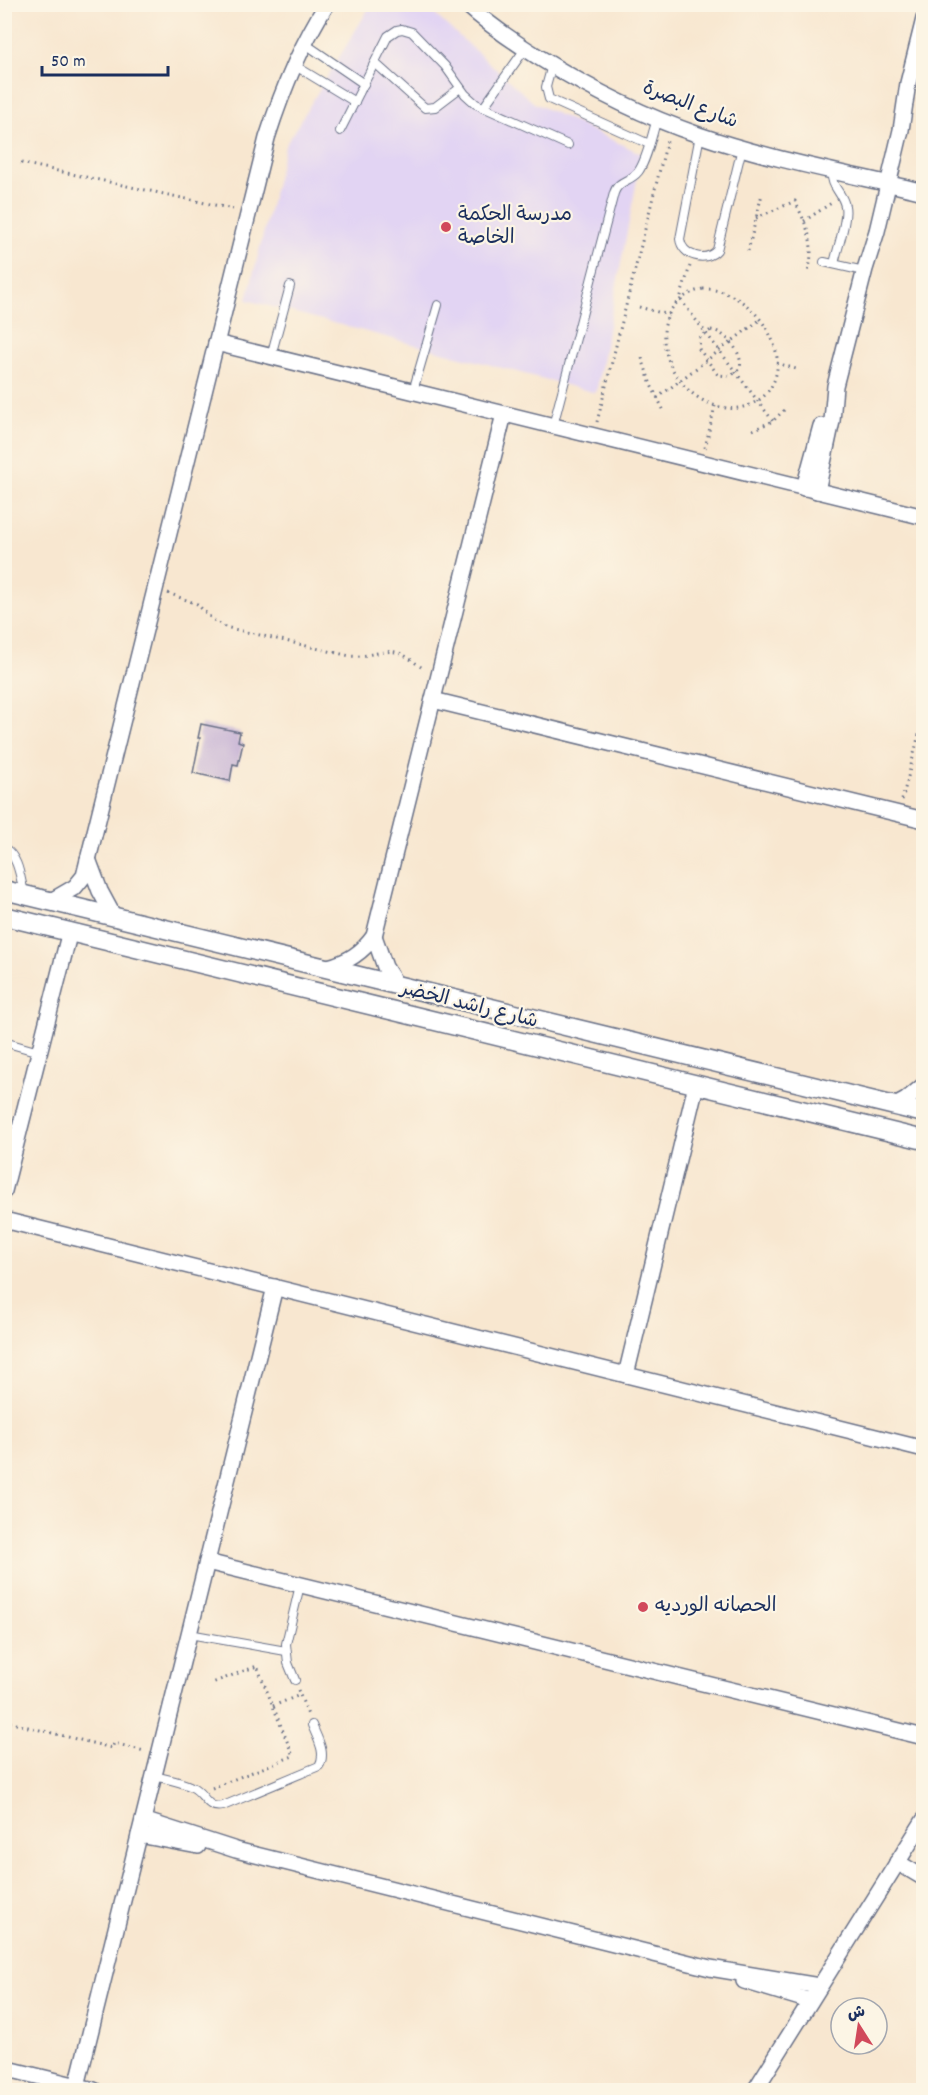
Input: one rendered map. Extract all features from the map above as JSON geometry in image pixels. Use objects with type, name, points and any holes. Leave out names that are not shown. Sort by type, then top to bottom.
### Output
[{"type":"street","points":[[51,901],[75,886],[84,876],[267,138],[294,65],[327,4]]},
{"type":"street","name":"شارع البصرة","points":[[466,4],[478,15],[552,65],[595,89],[664,122],[742,148],[924,192]]},
{"type":"street","points":[[811,489],[827,407],[835,386],[864,270],[875,241],[884,183],[903,118],[908,83],[924,19]]},
{"type":"street","points":[[216,343],[924,517]]},
{"type":"street","points":[[328,968],[350,960],[374,936],[504,414]]},
{"type":"street","points":[[433,700],[924,820]]},
{"type":"street","points":[[88,859],[100,891],[114,917]]},
{"type":"street","name":"شارع راشد الخضر","points":[[4,890],[924,1113]]},
{"type":"street","name":"شارع راشد الخضر","points":[[4,916],[924,1140]]},
{"type":"street","points":[[4,1191],[69,931]]},
{"type":"street","points":[[374,936],[385,967],[397,986]]},
{"type":"street","points":[[626,1375],[696,1085]]},
{"type":"street","points":[[895,1106],[924,1085]]},
{"type":"street","points":[[4,1220],[924,1449]]},
{"type":"street","points":[[77,2086],[275,1287]]},
{"type":"street","points":[[207,1562],[924,1737]]},
{"type":"street","points":[[755,2091],[924,1820]]},
{"type":"street","points":[[141,1828],[213,1849],[236,1850],[710,1968],[819,1986]]},
{"type":"street","points":[[897,1862],[924,1878]]},
{"type":"street","points":[[710,1968],[731,1977],[810,2001]]},
{"type":"street","points":[[4,2068],[94,2091]]},
{"type":"lane","points":[[340,131],[388,36],[397,30],[407,30],[445,66],[470,100],[483,108],[568,145]]},
{"type":"lane","points":[[304,43],[364,84]]},
{"type":"lane","points":[[483,108],[525,48]]},
{"type":"lane","points":[[375,63],[425,108],[435,107],[460,88]]},
{"type":"lane","points":[[294,65],[355,102]]},
{"type":"lane","points":[[552,65],[545,92],[549,99],[649,144]]},
{"type":"lane","points":[[553,426],[615,188],[639,171],[649,144],[664,122]]},
{"type":"lane","points":[[699,135],[680,239],[684,250],[693,254],[709,257],[717,250],[742,148]]},
{"type":"lane","points":[[832,170],[833,185],[845,206],[845,216],[834,264]]},
{"type":"lane","points":[[824,262],[864,270]]},
{"type":"lane","points":[[271,356],[290,286]]},
{"type":"lane","points":[[413,392],[438,304]]},
{"type":"lane","points":[[4,848],[11,852],[16,860],[25,895]]},
{"type":"lane","points":[[4,1042],[39,1053]]},
{"type":"lane","points":[[295,1680],[286,1651],[300,1585]]},
{"type":"lane","points":[[189,1634],[286,1651]]},
{"type":"lane","points":[[154,1776],[190,1786],[200,1793],[208,1804],[223,1806],[315,1769],[323,1757],[312,1725]]},
{"type":"path","points":[[593,436],[664,122]]},
{"type":"path","points":[[21,163],[249,213]]},
{"type":"path","points":[[748,251],[762,194]]},
{"type":"path","points":[[804,221],[841,197]]},
{"type":"path","points":[[756,218],[795,201],[810,237],[813,251],[808,272]]},
{"type":"path","points":[[680,299],[690,292],[703,289],[721,290],[738,298],[761,319],[772,340],[777,363],[770,388],[758,401],[732,409],[715,406],[694,396],[679,381],[666,355],[665,337],[669,315],[680,299],[693,254]]},
{"type":"path","points":[[680,299],[773,420]]},
{"type":"path","points":[[639,307],[669,315]]},
{"type":"path","points":[[657,398],[761,319]]},
{"type":"path","points":[[717,330],[723,333],[730,343],[740,356],[741,362],[736,373],[731,376],[718,375],[699,349],[700,337],[705,332],[717,330]]},
{"type":"path","points":[[642,358],[664,411]]},
{"type":"path","points":[[777,363],[796,369]]},
{"type":"path","points":[[701,462],[715,406]]},
{"type":"path","points":[[753,430],[773,420],[785,409]]},
{"type":"path","points":[[155,588],[197,604],[212,620],[225,627],[350,656],[398,652],[438,680]]},
{"type":"path","points":[[898,814],[924,715]]},
{"type":"path","points":[[200,1793],[292,1756],[257,1666],[212,1683]]},
{"type":"path","points":[[295,1680],[312,1725]]},
{"type":"path","points":[[273,1706],[300,1695]]},
{"type":"path","points":[[4,1721],[112,1748],[114,1743],[159,1755]]},
{"type":"shaded area","name":"مدرسة الحكمة الخاصة","points":[[371,5],[424,5],[534,103],[642,154],[596,393],[247,300],[285,146]]},
{"type":"building","points":[[201,724],[240,732],[238,741],[243,743],[238,765],[233,764],[230,781],[193,773]]},
{"type":"place","name":"مدرسة الحكمة الخاصة","points":[[446,227]]},
{"type":"place","name":"الحصانه الورديه","points":[[643,1607]]}]
